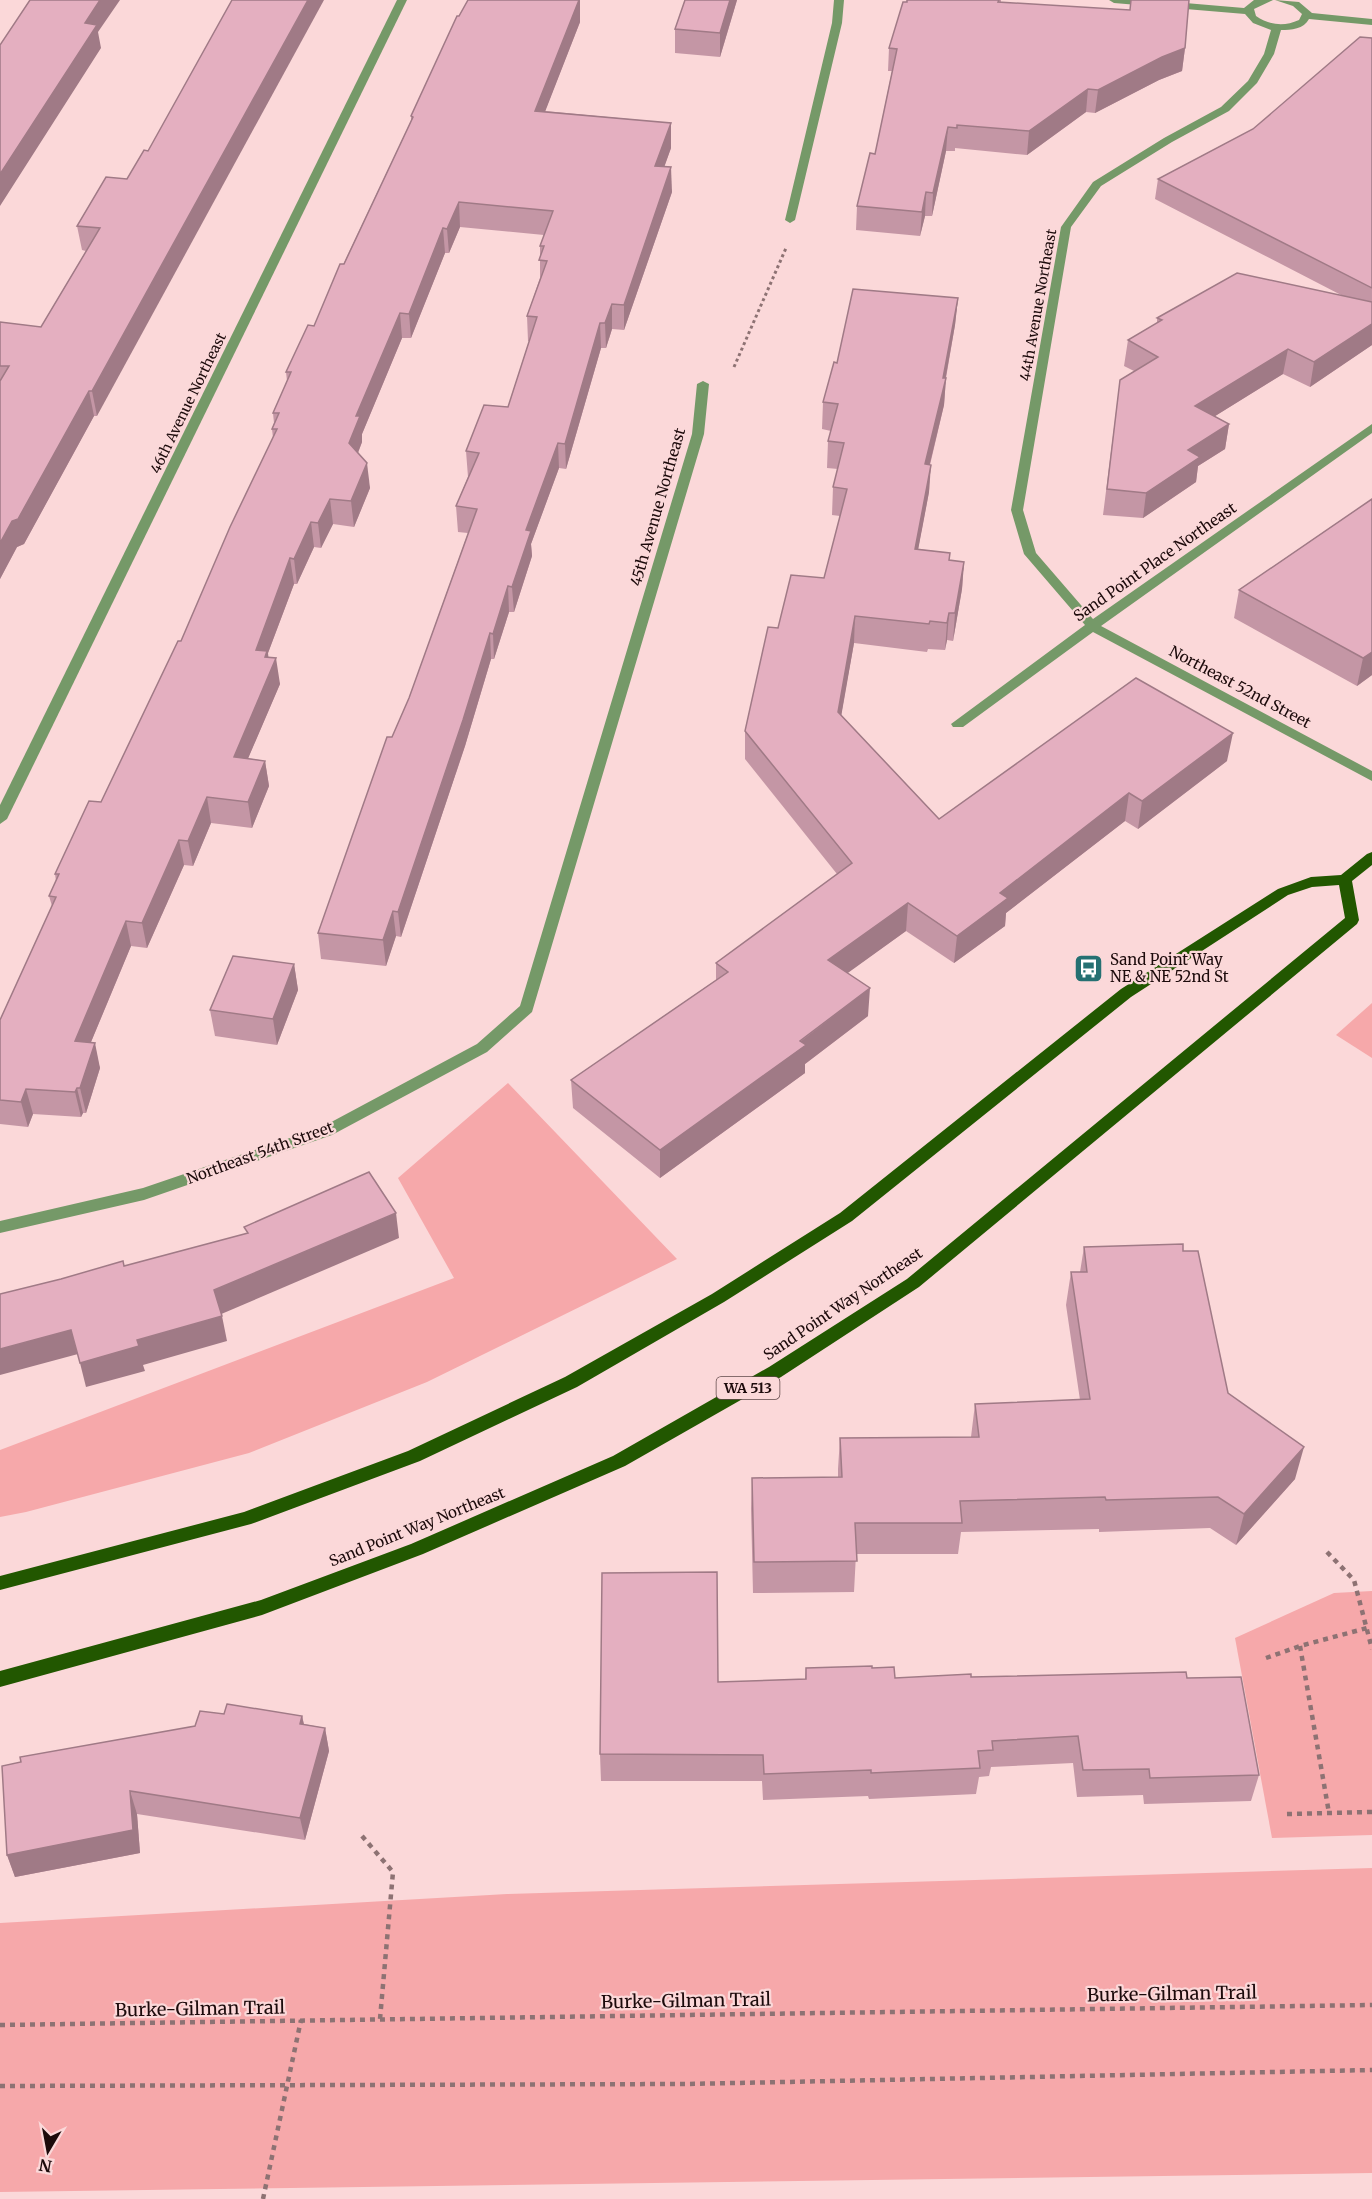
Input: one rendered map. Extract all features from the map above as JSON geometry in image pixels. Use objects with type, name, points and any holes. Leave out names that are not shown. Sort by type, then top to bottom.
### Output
[{"type":"main road","points":[[0,1583],[245,1520],[414,1456],[571,1382],[718,1298],[846,1217],[1126,993],[1283,892],[1311,882],[1345,880],[1372,857]]},
{"type":"main road","name":"Sand Point Way Northeast","points":[[0,1679],[262,1607],[417,1549],[619,1461],[775,1372],[913,1283],[1352,920],[1345,880]]},
{"type":"street","name":"46th Avenue Northeast","points":[[0,819],[402,0]]},
{"type":"street","points":[[790,220],[837,23],[839,0]]},
{"type":"street","points":[[1114,0],[1249,11]]},
{"type":"street","points":[[1249,11],[1253,5],[1268,0]]},
{"type":"street","points":[[1280,0],[1303,8],[1307,16]]},
{"type":"street","points":[[1249,11],[1256,21],[1276,27],[1297,25],[1307,16],[1372,22]]},
{"type":"street","name":"44th Avenue Northeast","points":[[1092,626],[1030,555],[1017,510],[1066,227],[1097,184],[1168,140],[1225,109],[1252,83],[1269,54],[1276,27]]},
{"type":"street","name":"45th Avenue Northeast","points":[[527,1008],[698,434],[703,384]]},
{"type":"street","name":"Sand Point Place Northeast","points":[[958,724],[1372,428]]},
{"type":"street","name":"Northeast 52nd Street","points":[[1092,626],[1372,777]]},
{"type":"street","name":"Northeast 54th Street","points":[[0,1227],[144,1194],[327,1131],[482,1048],[527,1008]]},
{"type":"path","points":[[703,384],[726,379],[736,364],[786,250],[790,220]]},
{"type":"path","points":[[1327,1552],[1354,1580],[1372,1649]]},
{"type":"path","points":[[1266,1658],[1300,1646],[1367,1628]]},
{"type":"path","points":[[1300,1646],[1329,1813]]},
{"type":"path","points":[[1287,1814],[1372,1812]]},
{"type":"path","points":[[362,1836],[393,1872],[380,2019]]},
{"type":"path","name":"Burke-Gilman Trail","points":[[0,2025],[1372,2005]]},
{"type":"path","points":[[262,2199],[301,2020]]},
{"type":"path","points":[[0,2086],[286,2087],[1004,2080],[1372,2070]]},
{"type":"shaded area","points":[[1372,1003],[1372,1058],[1336,1035]]},
{"type":"shaded area","points":[[508,1083],[677,1259],[427,1382],[249,1453],[0,1517],[0,1450],[454,1278],[398,1178]]},
{"type":"shaded area","points":[[1372,1591],[1372,1835],[1272,1838],[1235,1638],[1334,1593]]},
{"type":"shaded area","points":[[1372,1868],[1372,2173],[0,2192],[0,1923],[507,1894]]},
{"type":"building","points":[[30,0],[100,0],[85,23],[97,25],[0,174],[0,45]]},
{"type":"building","points":[[232,0],[308,0],[92,391],[89,391],[18,519],[12,521],[0,543],[0,381],[9,366],[0,366],[0,322],[41,327],[100,228],[77,226],[106,177],[127,179],[144,150],[148,151]]},
{"type":"building","points":[[468,0],[579,0],[535,111],[671,123],[655,166],[671,167],[624,305],[612,304],[605,323],[600,323],[565,444],[558,443],[526,530],[531,531],[512,587],[508,586],[493,634],[490,633],[398,912],[393,911],[383,940],[318,933],[387,737],[392,737],[409,698],[477,509],[456,506],[479,453],[466,451],[484,405],[508,407],[537,317],[527,316],[547,261],[539,260],[544,246],[540,246],[553,211],[459,202],[447,229],[443,228],[409,314],[400,313],[356,416],[360,416],[349,443],[367,463],[351,501],[330,499],[318,523],[311,522],[294,559],[290,558],[256,650],[267,651],[265,657],[276,658],[234,757],[265,761],[248,802],[207,797],[188,841],[179,840],[142,923],[126,921],[75,1041],[95,1043],[80,1088],[77,1088],[75,1092],[26,1089],[21,1102],[0,1100],[0,1020],[56,897],[49,896],[59,874],[55,874],[89,801],[101,802],[178,641],[181,641],[230,527],[277,429],[272,429],[279,413],[273,413],[291,372],[286,372],[308,325],[314,326],[340,264],[344,264],[413,117],[411,116],[457,16]]},
{"type":"building","points":[[685,0],[730,0],[720,33],[675,29]]},
{"type":"building","points":[[907,0],[999,0],[998,2],[1130,10],[1131,0],[1189,0],[1185,48],[1162,57],[1098,90],[1088,89],[1029,131],[957,125],[957,128],[948,127],[933,193],[926,192],[922,212],[857,206],[870,153],[875,154],[897,49],[889,48],[903,2]]},
{"type":"building","points":[[1360,37],[1372,38],[1372,288],[1158,179],[1253,129]]},
{"type":"building","points":[[1237,273],[1372,302],[1372,324],[1314,362],[1288,349],[1195,406],[1229,424],[1188,450],[1200,457],[1146,493],[1107,489],[1120,380],[1158,357],[1128,340],[1162,320],[1157,318]]},
{"type":"building","points":[[853,289],[958,298],[943,378],[946,378],[925,464],[931,465],[915,549],[950,553],[949,560],[964,562],[955,613],[949,613],[947,623],[930,621],[929,624],[855,616],[838,712],[939,819],[1136,678],[1233,733],[1142,801],[1129,793],[1000,893],[1008,898],[957,936],[908,903],[828,960],[870,988],[800,1041],[806,1045],[660,1150],[571,1080],[728,972],[716,963],[852,863],[745,731],[768,627],[778,628],[791,575],[824,578],[847,489],[833,487],[844,443],[828,441],[838,404],[823,402],[834,362],[837,363]]},
{"type":"building","points":[[1372,499],[1372,652],[1363,658],[1239,590]]},
{"type":"building","points":[[233,956],[294,964],[273,1019],[210,1010]]},
{"type":"building","points":[[369,1172],[396,1213],[214,1290],[222,1316],[137,1340],[139,1346],[80,1363],[71,1330],[0,1349],[0,1294],[123,1261],[124,1266],[248,1233],[244,1227]]},
{"type":"building","points":[[1183,1244],[1183,1251],[1198,1251],[1228,1393],[1304,1447],[1244,1514],[1218,1497],[960,1501],[962,1523],[855,1523],[857,1561],[754,1562],[752,1478],[842,1477],[840,1438],[979,1437],[975,1404],[1090,1399],[1071,1272],[1087,1272],[1084,1247]]},
{"type":"building","points":[[717,1572],[718,1682],[806,1679],[806,1668],[872,1666],[872,1668],[894,1667],[895,1678],[971,1674],[971,1677],[1186,1672],[1187,1678],[1241,1677],[1259,1775],[1150,1778],[1149,1769],[1083,1770],[1078,1736],[992,1741],[993,1750],[978,1751],[980,1768],[871,1773],[871,1770],[764,1774],[763,1755],[600,1754],[602,1573]]},
{"type":"building","points":[[227,1704],[302,1716],[300,1724],[325,1728],[300,1818],[130,1791],[133,1830],[7,1855],[2,1766],[21,1762],[20,1757],[195,1726],[200,1711],[224,1714]]},
{"type":"place","name":"Sand Point Way NE & NE 52nd St","points":[[1089,969]]}]
